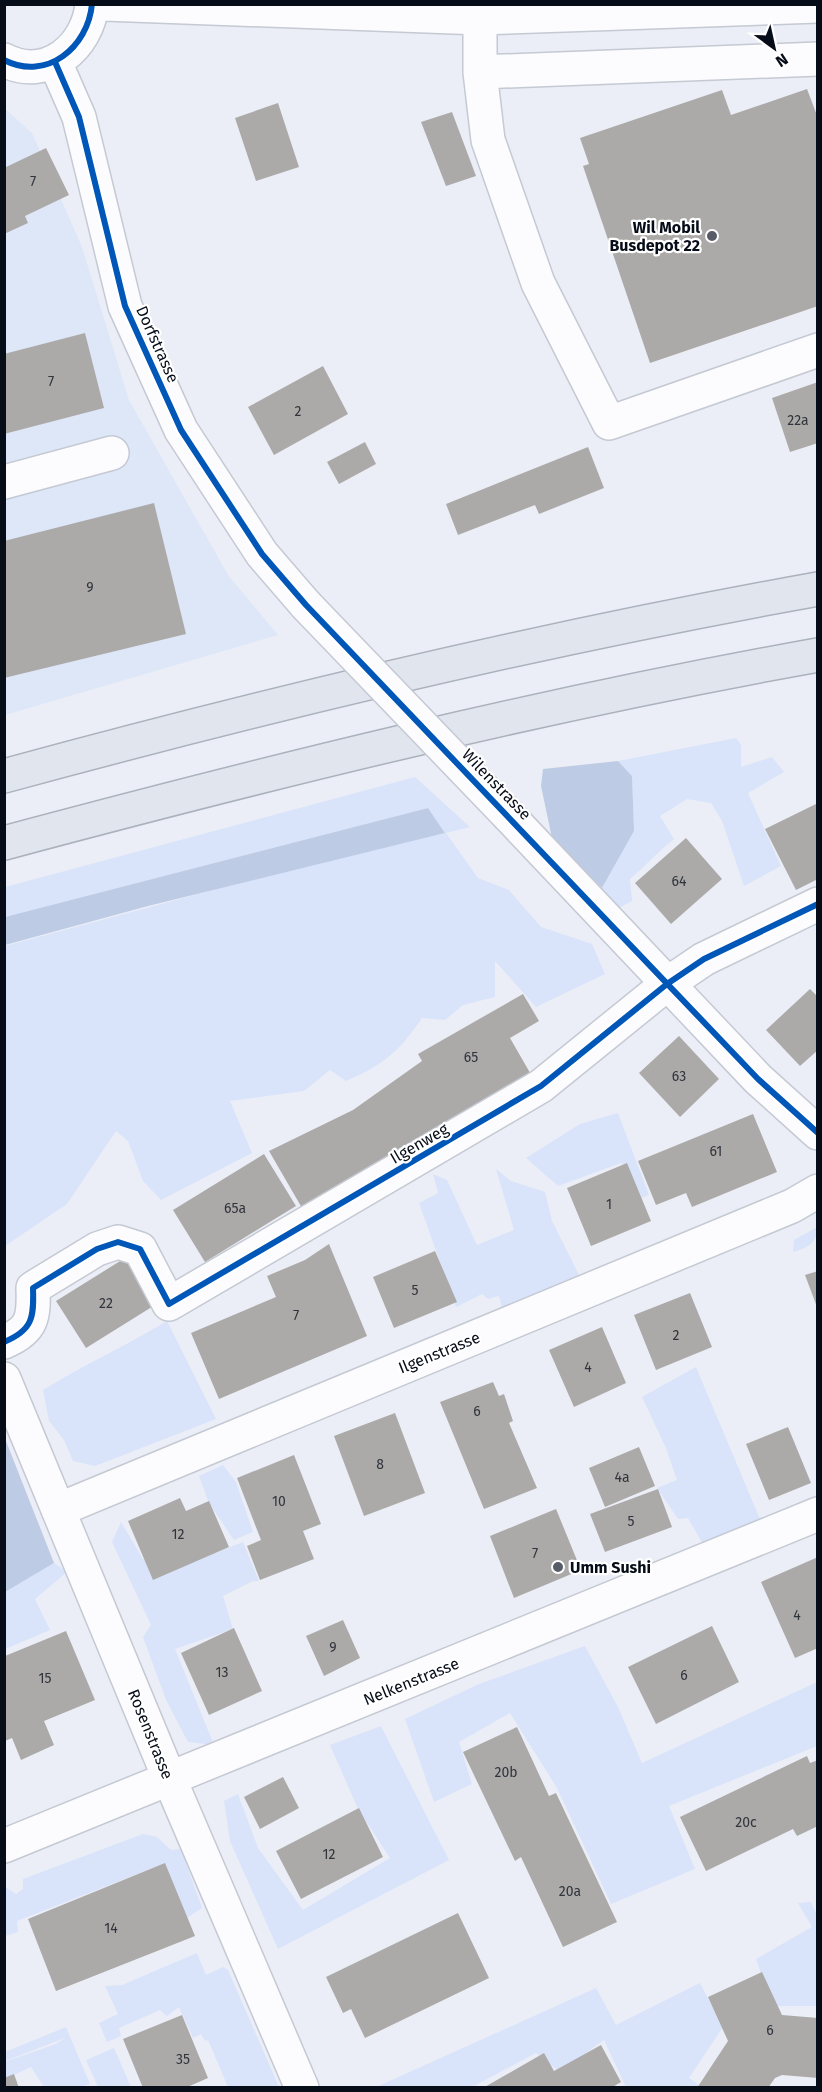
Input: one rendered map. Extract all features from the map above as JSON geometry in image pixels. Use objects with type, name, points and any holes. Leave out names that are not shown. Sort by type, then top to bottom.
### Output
[{"type":"highway","points":[[4,776],[288,702],[554,642],[818,589]]},
{"type":"highway","points":[[4,843],[322,760],[602,698],[818,655]]},
{"type":"street","points":[[4,60],[12,64],[34,66],[55,62],[71,52],[83,38],[90,21],[92,4]]},
{"type":"street","points":[[105,4],[480,18],[818,6]]},
{"type":"street","points":[[480,18],[480,72],[488,140],[538,283],[609,423],[818,350]]},
{"type":"street","points":[[480,72],[818,59]]},
{"type":"street","name":"Dorfstrasse","points":[[55,62],[79,117],[125,306],[181,430],[262,554],[306,605]]},
{"type":"street","points":[[4,482],[112,453]]},
{"type":"street","name":"Wilenstrasse","points":[[306,605],[758,1079],[818,1133]]},
{"type":"street","points":[[667,984],[704,959],[818,904]]},
{"type":"street","name":"Ilgenweg","points":[[4,1342],[24,1333],[31,1320],[34,1307],[33,1288],[97,1249],[118,1242],[140,1249],[170,1304],[542,1086],[667,984]]},
{"type":"street","name":"Ilgenstrasse","points":[[58,1510],[792,1206],[818,1191]]},
{"type":"street","name":"Rosenstrasse","points":[[4,1378],[13,1422],[58,1510],[170,1780],[302,2088]]},
{"type":"street","name":"Nelkenstrasse","points":[[4,1846],[818,1514]]},
{"type":"shaded area","points":[[4,108],[32,133],[82,247],[129,400],[228,575],[278,635],[5,715]]},
{"type":"shaded area","points":[[736,738],[741,745],[741,767],[772,757],[784,772],[748,793],[781,866],[744,886],[722,821],[711,803],[687,799],[660,816],[674,839],[630,879],[632,901],[619,908],[601,890],[634,831],[632,776],[618,761]]},
{"type":"shaded area","points":[[618,761],[632,776],[634,831],[602,888],[552,838],[541,786],[543,769]]},
{"type":"shaded area","points":[[415,777],[470,827],[446,833],[478,878],[509,890],[541,927],[592,944],[605,974],[536,1007],[495,961],[495,997],[463,1005],[445,1020],[422,1018],[398,1049],[370,1069],[346,1081],[330,1070],[304,1091],[230,1101],[252,1153],[161,1200],[143,1181],[128,1141],[116,1131],[67,1204],[5,1246],[5,946],[239,883],[445,833],[428,808],[5,917],[5,887]]},
{"type":"shaded area","points":[[428,808],[445,833],[148,906],[5,945],[5,917]]},
{"type":"shaded area","points":[[618,1113],[649,1195],[637,1200],[621,1163],[558,1186],[526,1158],[580,1124]]},
{"type":"shaded area","points":[[496,1169],[511,1181],[545,1192],[552,1221],[579,1275],[502,1308],[499,1296],[488,1299],[482,1294],[456,1307],[419,1203],[438,1193],[433,1174],[447,1180],[477,1245],[514,1230]]},
{"type":"shaded area","points":[[817,1227],[814,1241],[803,1249],[793,1252],[794,1240]]},
{"type":"shaded area","points":[[167,1321],[216,1419],[95,1466],[73,1461],[64,1440],[49,1421],[43,1390]]},
{"type":"shaded area","points":[[696,1367],[760,1519],[704,1546],[688,1518],[678,1519],[657,1488],[677,1480],[666,1448],[642,1397]]},
{"type":"shaded area","points":[[4,1436],[54,1563],[5,1592],[4,1592]]},
{"type":"shaded area","points":[[223,1465],[236,1482],[253,1532],[234,1540],[209,1503],[199,1476]]},
{"type":"shaded area","points":[[121,1522],[143,1559],[195,1547],[202,1558],[243,1542],[259,1581],[253,1581],[223,1596],[233,1629],[175,1649],[214,1745],[188,1742],[166,1700],[143,1637],[151,1625],[112,1542]]},
{"type":"shaded area","points":[[54,1563],[67,1572],[35,1599],[50,1630],[5,1649],[4,1592]]},
{"type":"shaded area","points":[[585,1646],[618,1707],[642,1763],[817,1682],[817,1746],[669,1806],[695,1869],[611,1904],[557,1788],[510,1713],[459,1742],[472,1784],[434,1802],[405,1719],[479,1684]]},
{"type":"shaded area","points":[[381,1726],[449,1860],[278,1949],[230,1841],[224,1801],[238,1794],[258,1848],[303,1910],[390,1858],[358,1809],[330,1745]]},
{"type":"shaded area","points":[[143,1834],[157,1837],[171,1850],[181,1849],[202,1908],[182,1921],[158,1866],[17,1921],[18,1932],[5,1936],[4,1886],[16,1894],[23,1889],[23,1879]]},
{"type":"shaded area","points":[[811,1902],[817,1916],[817,2006],[772,2006],[756,1959],[812,1927],[798,1903]]},
{"type":"shaded area","points":[[197,1953],[206,1975],[223,1967],[228,1970],[279,2087],[228,2087],[208,2040],[205,2041],[201,2034],[193,2038],[179,2007],[167,2016],[160,2010],[119,2028],[121,2036],[107,2042],[99,2023],[118,2014],[105,1986],[122,1985]]},
{"type":"shaded area","points":[[700,1983],[723,2027],[689,2078],[702,2087],[626,2087],[604,2040],[560,2072],[536,2053],[472,2087],[374,2088],[596,1988],[616,2025]]},
{"type":"shaded area","points":[[66,2027],[90,2084],[81,2087],[44,2087],[31,2067],[5,2079],[4,2062],[56,2044],[65,2038],[5,2061],[5,2052]]},
{"type":"shaded area","points":[[114,2048],[131,2087],[98,2087],[86,2060]]},
{"type":"building","name":"Wil Mobil Busdepot 22","points":[[807,89],[818,118],[818,306],[650,363],[583,166],[589,164],[580,138],[722,90],[731,115]]},
{"type":"building","points":[[278,103],[299,167],[256,181],[235,118]]},
{"type":"building","points":[[452,112],[476,176],[446,186],[421,122]]},
{"type":"building","points":[[46,148],[69,195],[25,216],[28,223],[4,234],[4,168]]},
{"type":"building","points":[[85,333],[104,408],[4,434],[4,354]]},
{"type":"building","points":[[323,366],[348,414],[274,455],[248,407]]},
{"type":"building","points":[[818,382],[818,443],[790,452],[772,398]]},
{"type":"building","points":[[365,442],[376,464],[339,484],[327,462]]},
{"type":"building","points":[[588,447],[604,488],[539,514],[535,505],[458,535],[446,504]]},
{"type":"building","points":[[154,503],[186,634],[4,678],[4,541]]},
{"type":"building","points":[[818,803],[818,879],[796,890],[765,829]]},
{"type":"building","points":[[686,838],[722,879],[671,924],[635,883]]},
{"type":"building","points":[[810,989],[818,997],[818,1050],[800,1066],[766,1030]]},
{"type":"building","points":[[523,994],[539,1021],[510,1038],[533,1078],[302,1208],[269,1151],[353,1110],[422,1061],[418,1054]]},
{"type":"building","points":[[679,1036],[719,1079],[680,1117],[639,1073]]},
{"type":"building","points":[[753,1114],[777,1172],[692,1207],[686,1193],[656,1205],[638,1161]]},
{"type":"building","points":[[264,1154],[296,1206],[205,1262],[173,1210]]},
{"type":"building","points":[[627,1163],[651,1221],[591,1246],[567,1188]]},
{"type":"building","points":[[329,1244],[367,1336],[219,1399],[191,1333],[276,1297],[267,1276],[305,1260]]},
{"type":"building","points":[[435,1251],[457,1302],[394,1328],[373,1277]]},
{"type":"building","points":[[125,1258],[155,1305],[86,1348],[56,1301]]},
{"type":"building","points":[[818,1271],[818,1307],[817,1307],[805,1275]]},
{"type":"building","points":[[690,1293],[712,1347],[656,1370],[634,1315]]},
{"type":"building","points":[[602,1327],[626,1383],[574,1407],[549,1350]]},
{"type":"building","points":[[493,1382],[499,1396],[504,1394],[513,1421],[509,1423],[537,1488],[484,1509],[440,1402]]},
{"type":"building","points":[[395,1413],[425,1493],[364,1516],[334,1436]]},
{"type":"building","points":[[788,1427],[811,1483],[769,1500],[746,1444]]},
{"type":"building","points":[[639,1447],[655,1486],[605,1507],[589,1468]]},
{"type":"building","points":[[294,1455],[321,1524],[303,1531],[314,1559],[260,1580],[247,1546],[261,1540],[237,1478]]},
{"type":"building","points":[[658,1489],[672,1527],[605,1552],[590,1514]]},
{"type":"building","points":[[180,1498],[186,1511],[209,1501],[229,1547],[153,1580],[128,1521]]},
{"type":"building","points":[[556,1509],[581,1570],[514,1598],[490,1536]]},
{"type":"building","points":[[818,1557],[818,1648],[795,1658],[761,1582]]},
{"type":"building","points":[[343,1620],[360,1658],[324,1676],[306,1636]]},
{"type":"building","points":[[712,1626],[739,1682],[656,1724],[628,1667]]},
{"type":"building","points":[[234,1628],[262,1691],[209,1715],[181,1653]]},
{"type":"building","points":[[66,1631],[95,1700],[44,1721],[54,1745],[21,1760],[12,1738],[5,1741],[5,1656]]},
{"type":"building","points":[[517,1727],[549,1796],[556,1793],[617,1922],[563,1947],[521,1857],[515,1861],[463,1752]]},
{"type":"building","points":[[807,1756],[810,1763],[818,1760],[818,1826],[797,1836],[793,1829],[706,1871],[680,1817]]},
{"type":"building","points":[[283,1777],[299,1808],[260,1829],[244,1797]]},
{"type":"building","points":[[359,1808],[383,1857],[301,1899],[276,1851]]},
{"type":"building","points":[[165,1863],[195,1936],[56,1991],[28,1919]]},
{"type":"building","points":[[458,1913],[489,1978],[365,2038],[351,2009],[343,2013],[326,1977]]},
{"type":"building","points":[[762,1972],[782,2015],[818,2018],[818,2078],[782,2075],[775,2078],[768,2088],[697,2088],[728,2041],[708,1997]]},
{"type":"building","points":[[182,2015],[208,2078],[185,2088],[143,2088],[123,2039]]},
{"type":"building","points":[[601,2045],[621,2082],[611,2088],[483,2088],[544,2053],[554,2071]]},
{"type":"building","points":[[14,2074],[19,2088],[4,2088],[4,2078]]},
{"type":"cycle path","points":[[4,60],[20,66],[35,67],[63,56],[83,34],[92,4]]},
{"type":"cycle path","points":[[55,62],[79,117],[125,306],[181,430],[262,554],[306,605],[758,1079],[818,1133]]},
{"type":"cycle path","points":[[4,1342],[21,1333],[30,1321],[33,1288],[97,1249],[118,1242],[140,1249],[169,1304],[541,1086],[667,984],[704,959],[818,904]]},
{"type":"place","name":"Wil Mobil Busdepot 22","points":[[712,236]]},
{"type":"place","name":"Umm Sushi","points":[[558,1567]]}]
